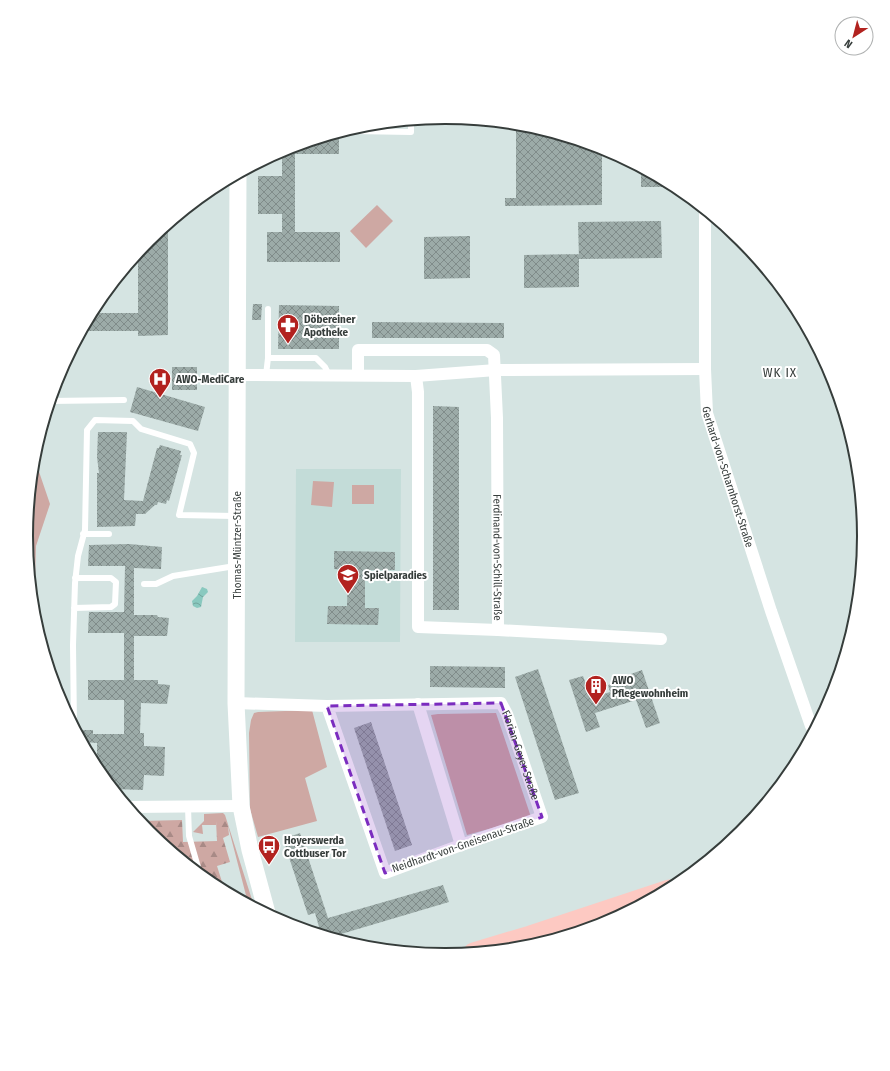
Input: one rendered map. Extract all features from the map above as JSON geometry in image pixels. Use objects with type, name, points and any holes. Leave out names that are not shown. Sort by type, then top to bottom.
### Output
[{"type":"main road","points":[[501,944],[637,900]]},
{"type":"street","name":"Thomas-Müntzer-Straße","points":[[238,180],[236,703],[241,806],[250,850],[265,906]]},
{"type":"street","name":"Gerhard-von-Scharnhorst-Straße","points":[[705,216],[705,369],[707,413],[771,611],[811,726]]},
{"type":"street","name":"Ferdinand-von-Schill-Straße","points":[[358,375],[358,350],[487,350],[494,355],[496,370],[498,630],[418,627],[418,392],[416,376]]},
{"type":"street","points":[[238,375],[416,376],[496,370],[705,369]]},
{"type":"street","points":[[498,630],[661,639]]},
{"type":"street","name":"Florian-Geyer-Straße","points":[[236,703],[327,706],[501,703],[507,714],[542,818]]},
{"type":"street","points":[[418,704],[461,845]]},
{"type":"street","name":"Neidhardt-von-Gneisenau-Straße","points":[[327,706],[385,873],[461,845],[542,818]]},
{"type":"street","points":[[135,807],[241,806]]},
{"type":"lane","points":[[364,131],[411,132],[411,125]]},
{"type":"lane","points":[[266,375],[268,358],[268,309]]},
{"type":"lane","points":[[268,358],[316,358],[325,367],[328,375]]},
{"type":"lane","points":[[56,401],[124,400]]},
{"type":"lane","points":[[74,715],[73,645],[75,578],[83,534],[87,430],[95,420],[133,420],[141,429],[190,444],[194,453],[179,515],[237,516]]},
{"type":"lane","points":[[83,534],[109,534]]},
{"type":"lane","points":[[144,584],[156,584],[173,576],[237,566]]},
{"type":"lane","points":[[74,608],[111,607],[115,604],[116,582],[111,578],[75,578]]},
{"type":"lane","points":[[188,806],[188,836],[197,864]]},
{"type":"highlighted area","points":[[501,703],[542,817],[385,873],[327,706]]},
{"type":"shaded area","name":"Spielparadies","points":[[296,469],[401,469],[400,642],[295,642]]},
{"type":"green space","points":[[377,205],[393,221],[366,248],[350,231]]},
{"type":"green space","points":[[39,471],[50,504],[36,546],[35,573],[33,536],[34,509]]},
{"type":"green space","points":[[313,481],[334,482],[332,507],[311,505]]},
{"type":"green space","points":[[352,485],[374,485],[374,504],[352,504]]},
{"type":"green space","points":[[312,710],[327,767],[305,778],[317,821],[258,837],[250,809],[249,733],[251,720],[254,713],[258,712]]},
{"type":"green space","points":[[496,713],[531,817],[467,835],[431,715]]},
{"type":"green space","points":[[223,813],[225,815],[252,899],[246,896],[228,826],[216,821],[216,825],[202,825],[203,834],[193,832],[204,821],[204,814]]},
{"type":"green space","points":[[224,818],[228,826],[229,835],[223,838],[230,862],[217,866],[222,882],[173,845],[148,821],[182,820],[183,842],[217,841],[216,821]]},
{"type":"water","points":[[202,587],[207,589],[208,592],[203,597],[201,607],[197,608],[193,606],[192,601]]},
{"type":"building","points":[[516,130],[577,145],[602,155],[602,205],[505,206],[505,198],[516,198]]},
{"type":"building","points":[[339,138],[339,154],[295,154],[295,232],[340,232],[340,262],[267,262],[267,232],[282,232],[282,214],[258,214],[258,176],[282,176],[282,157],[313,145]]},
{"type":"building","points":[[641,174],[664,187],[641,187]]},
{"type":"building","points":[[661,221],[662,258],[579,259],[578,222]]},
{"type":"building","points":[[168,231],[168,335],[138,336],[138,331],[87,331],[98,313],[138,313],[138,261]]},
{"type":"building","points":[[470,236],[470,278],[424,279],[424,237]]},
{"type":"building","points":[[579,254],[579,287],[524,288],[524,255]]},
{"type":"building","points":[[253,304],[262,304],[261,320],[252,320]]},
{"type":"building","points":[[279,305],[339,306],[339,349],[278,349]]},
{"type":"building","points":[[372,322],[504,323],[504,338],[372,338]]},
{"type":"building","points":[[172,367],[197,367],[197,390],[172,390]]},
{"type":"building","name":"AWO-MediCare","points":[[137,387],[205,407],[198,431],[130,412]]},
{"type":"building","points":[[433,406],[459,407],[459,610],[433,610]]},
{"type":"building","points":[[98,432],[127,432],[124,500],[143,501],[157,448],[159,448],[160,445],[181,451],[180,455],[182,455],[169,501],[167,500],[166,504],[158,502],[157,505],[145,514],[136,514],[135,526],[97,527],[97,473],[99,473],[97,457]]},
{"type":"building","points":[[129,544],[162,547],[161,569],[134,568],[134,615],[157,615],[158,617],[169,618],[167,636],[134,636],[134,680],[158,680],[158,684],[170,685],[167,704],[141,703],[140,733],[144,733],[144,746],[165,747],[164,776],[144,775],[143,790],[121,789],[97,756],[97,743],[89,742],[83,732],[83,730],[93,730],[93,734],[124,734],[124,700],[88,700],[88,680],[124,680],[124,633],[88,633],[89,612],[124,612],[125,566],[88,566],[89,545]]},
{"type":"building","points":[[334,551],[395,552],[395,570],[365,570],[365,608],[379,608],[378,625],[327,624],[328,606],[347,606],[348,570],[334,569]]},
{"type":"building","points":[[430,666],[505,667],[505,688],[430,687]]},
{"type":"building","points":[[538,669],[579,793],[555,800],[515,677]]},
{"type":"building","name":"AWO Pflegewohnheim","points":[[642,670],[660,723],[646,728],[636,700],[595,713],[600,727],[586,732],[569,680],[583,676],[591,698],[610,692],[608,685],[629,678],[628,675]]},
{"type":"building","points":[[371,722],[412,845],[395,851],[354,728]]},
{"type":"building","points":[[300,833],[328,918],[443,885],[449,902],[341,934],[319,928],[315,913],[308,915],[283,839]]},
{"type":"place","name":"Döbereiner Apotheke","points":[[288,344]]},
{"type":"place","name":"AWO-MediCare","points":[[160,398]]},
{"type":"place","name":"Spielparadies","points":[[348,594]]},
{"type":"place","name":"AWO Pflegewohnheim","points":[[596,706]]},
{"type":"place","name":"Hoyerswerda Cottbuser Tor","points":[[269,866]]},
{"type":"district","name":"WK IX","points":[[780,372]]}]
